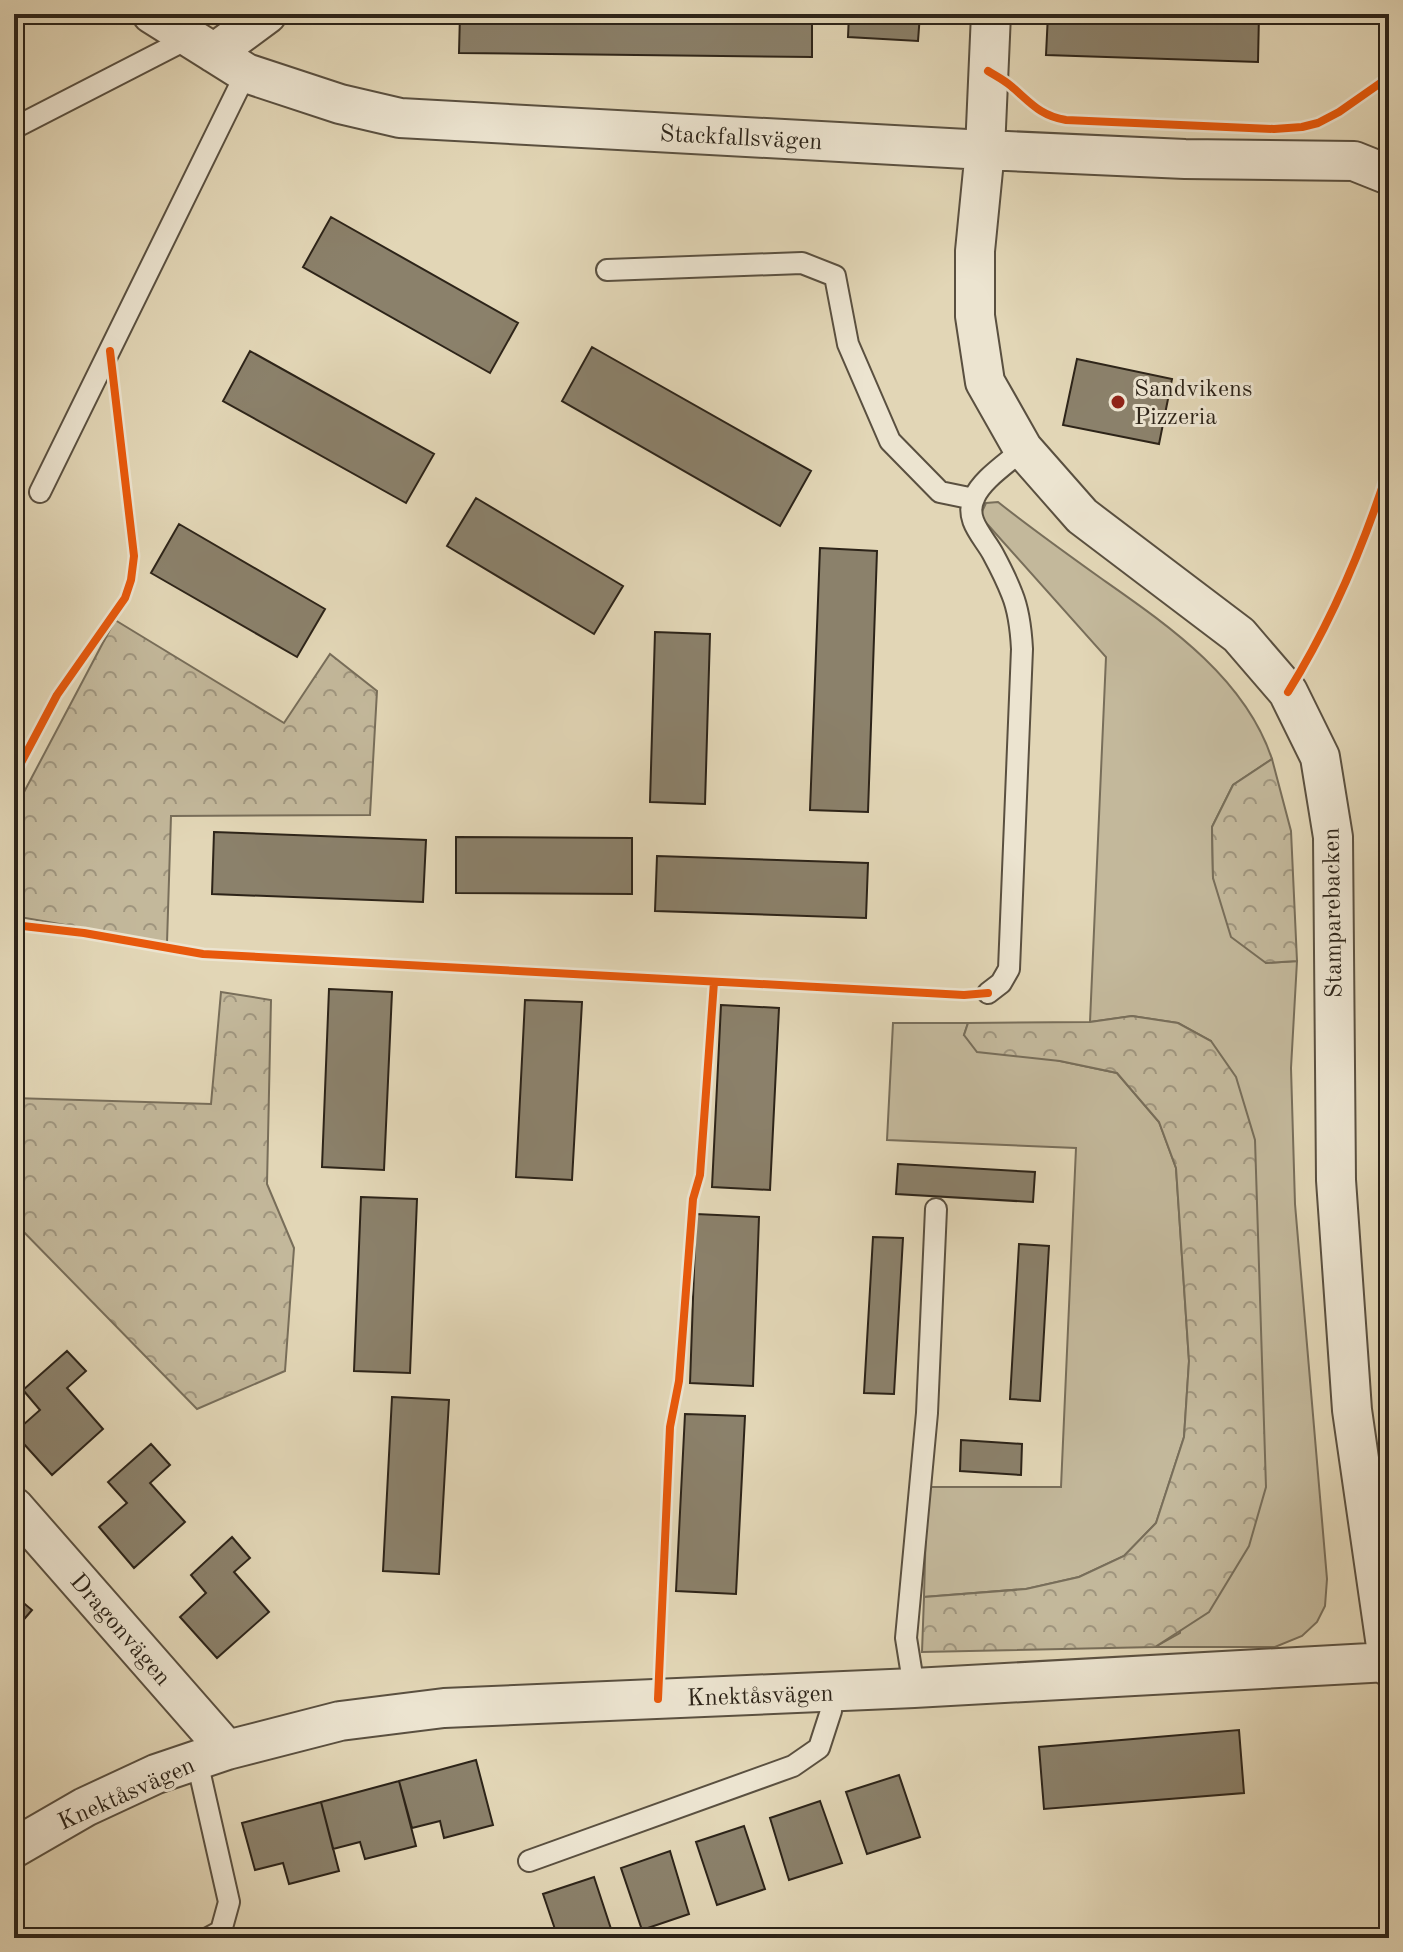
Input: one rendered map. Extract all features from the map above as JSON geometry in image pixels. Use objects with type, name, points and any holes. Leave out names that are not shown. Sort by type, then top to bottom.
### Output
[{"type":"street","name":"Stackfallsvägen","points":[[152,14],[246,73],[340,104],[400,118],[985,150],[1185,159],[1354,161],[1389,175]]},
{"type":"street","points":[[201,46],[267,14]]},
{"type":"street","name":"Stamparebacken","points":[[991,14],[985,150],[975,251],[975,316],[985,382],[1023,449],[1082,516],[1239,635],[1288,692],[1320,757],[1333,837],[1336,1180],[1350,1381],[1389,1664]]},
{"type":"street","name":"Stackfallsvägen","points":[[1354,161],[1389,147]]},
{"type":"street","name":"Dragonvägen","points":[[14,1507],[212,1756]]},
{"type":"street","name":"Knektåsvägen","points":[[14,1848],[85,1807],[156,1774],[340,1721],[444,1708],[1389,1664]]},
{"type":"lane","points":[[14,128],[201,46]]},
{"type":"lane","points":[[40,492],[246,73]]},
{"type":"lane","points":[[607,270],[802,263],[835,276],[848,344],[890,441],[940,492],[974,499]]},
{"type":"lane","points":[[988,993],[1001,983],[1009,969],[1022,649],[1020,623],[1013,597],[992,552],[978,533],[972,513],[974,499],[983,486],[1023,449]]},
{"type":"lane","points":[[914,1688],[906,1638],[927,1413],[936,1209]]},
{"type":"lane","points":[[529,1861],[793,1766],[819,1748],[831,1711],[829,1692]]},
{"type":"lane","points":[[208,1938],[221,1931],[229,1902],[212,1756]]},
{"type":"green space","points":[[998,502],[1153,616],[1202,656],[1243,703],[1260,730],[1272,759],[1233,785],[1212,827],[1213,878],[1266,963],[1297,961],[1291,1068],[1295,1204],[1327,1579],[1325,1606],[1317,1622],[1302,1636],[1275,1647],[1155,1647],[1180,1633],[1211,1041],[1178,1023],[1132,1016],[1090,1022],[1106,657],[980,516],[986,503]]},
{"type":"green space","points":[[115,620],[284,723],[330,654],[377,691],[370,815],[171,816],[167,943],[14,916],[14,811]]},
{"type":"green space","points":[[1272,759],[1291,831],[1297,961],[1266,963],[1231,937],[1213,878],[1212,827],[1233,785]]},
{"type":"green space","points":[[221,992],[271,1000],[267,1184],[294,1248],[285,1371],[197,1409],[14,1222],[14,1098],[211,1104]]},
{"type":"green space","points":[[1132,1016],[1178,1023],[1211,1041],[1236,1077],[1255,1140],[1266,1487],[1249,1546],[1209,1612],[1155,1647],[922,1652],[924,1597],[1026,1589],[1079,1577],[1124,1556],[1156,1523],[1184,1437],[1189,1361],[1176,1168],[1159,1122],[1117,1073],[1060,1061],[977,1052],[964,1035],[968,1023],[1090,1022]]},
{"type":"green space","points":[[893,1023],[968,1023],[964,1035],[1117,1073],[1159,1122],[1176,1168],[1189,1361],[1184,1437],[1156,1523],[1124,1556],[1079,1577],[1026,1589],[924,1597],[927,1487],[1061,1487],[1076,1148],[887,1140]]},
{"type":"building","points":[[460,14],[812,14],[812,57],[459,53]]},
{"type":"building","points":[[849,14],[920,14],[918,41],[848,37]]},
{"type":"building","points":[[1048,14],[1259,14],[1258,62],[1046,55]]},
{"type":"building","points":[[331,217],[518,323],[490,373],[303,267]]},
{"type":"building","points":[[592,347],[811,471],[780,526],[562,401]]},
{"type":"building","points":[[250,351],[434,454],[406,503],[223,401]]},
{"type":"building","name":"Sandvikens Pizzeria","points":[[1077,359],[1172,379],[1159,444],[1063,425]]},
{"type":"building","points":[[476,498],[623,586],[594,634],[447,546]]},
{"type":"building","points":[[179,524],[325,609],[297,657],[151,573]]},
{"type":"building","points":[[820,548],[877,551],[868,812],[810,810]]},
{"type":"building","points":[[655,632],[710,634],[705,804],[650,802]]},
{"type":"building","points":[[214,832],[426,840],[423,902],[212,894]]},
{"type":"building","points":[[456,837],[632,838],[632,894],[456,893]]},
{"type":"building","points":[[657,856],[868,863],[866,918],[655,911]]},
{"type":"building","points":[[329,989],[392,992],[384,1170],[322,1167]]},
{"type":"building","points":[[525,1000],[582,1002],[572,1180],[516,1177]]},
{"type":"building","points":[[721,1005],[779,1008],[770,1190],[712,1187]]},
{"type":"building","points":[[898,1164],[1035,1172],[1033,1202],[896,1194]]},
{"type":"building","points":[[361,1197],[417,1199],[410,1373],[354,1371]]},
{"type":"building","points":[[696,1214],[759,1217],[753,1386],[690,1383]]},
{"type":"building","points":[[873,1237],[903,1238],[894,1394],[864,1393]]},
{"type":"building","points":[[1019,1244],[1049,1246],[1040,1401],[1010,1399]]},
{"type":"building","points":[[67,1351],[86,1371],[67,1388],[103,1429],[52,1475],[14,1433],[40,1410],[23,1390]]},
{"type":"building","points":[[392,1397],[449,1400],[439,1574],[383,1571]]},
{"type":"building","points":[[685,1414],[745,1416],[736,1594],[676,1591]]},
{"type":"building","points":[[961,1440],[1022,1444],[1021,1475],[960,1471]]},
{"type":"building","points":[[151,1444],[170,1465],[150,1483],[185,1522],[134,1568],[99,1527],[127,1503],[108,1482]]},
{"type":"building","points":[[232,1537],[250,1558],[234,1572],[269,1612],[217,1658],[180,1617],[206,1593],[191,1575]]},
{"type":"building","points":[[14,1595],[32,1610],[14,1631]]},
{"type":"building","points":[[1239,1730],[1244,1793],[1044,1809],[1039,1747]]},
{"type":"building","points":[[476,1760],[493,1825],[444,1838],[440,1821],[412,1828],[399,1781]]},
{"type":"building","points":[[899,1775],[920,1837],[867,1854],[846,1792]]},
{"type":"building","points":[[399,1781],[416,1846],[365,1859],[360,1842],[333,1849],[321,1802]]},
{"type":"building","points":[[820,1801],[842,1863],[789,1880],[770,1818]]},
{"type":"building","points":[[321,1802],[339,1871],[289,1884],[283,1863],[255,1870],[242,1823]]},
{"type":"building","points":[[744,1826],[765,1889],[717,1905],[696,1842]]},
{"type":"building","points":[[670,1851],[689,1914],[642,1930],[621,1868]]},
{"type":"building","points":[[594,1877],[614,1938],[558,1938],[543,1894]]},
{"type":"cycle path","points":[[988,71],[1042,112],[1066,120],[1274,129],[1318,123],[1389,77]]},
{"type":"cycle path","points":[[14,776],[57,695],[125,598],[131,580],[134,556],[110,351]]},
{"type":"cycle path","points":[[1288,692],[1345,583],[1389,467]]},
{"type":"cycle path","points":[[14,925],[84,933],[203,954],[964,995],[988,993]]},
{"type":"cycle path","points":[[658,1699],[670,1427],[679,1381],[693,1199],[700,1175],[714,982]]},
{"type":"place","name":"Sandvikens Pizzeria","points":[[1118,402]]}]
